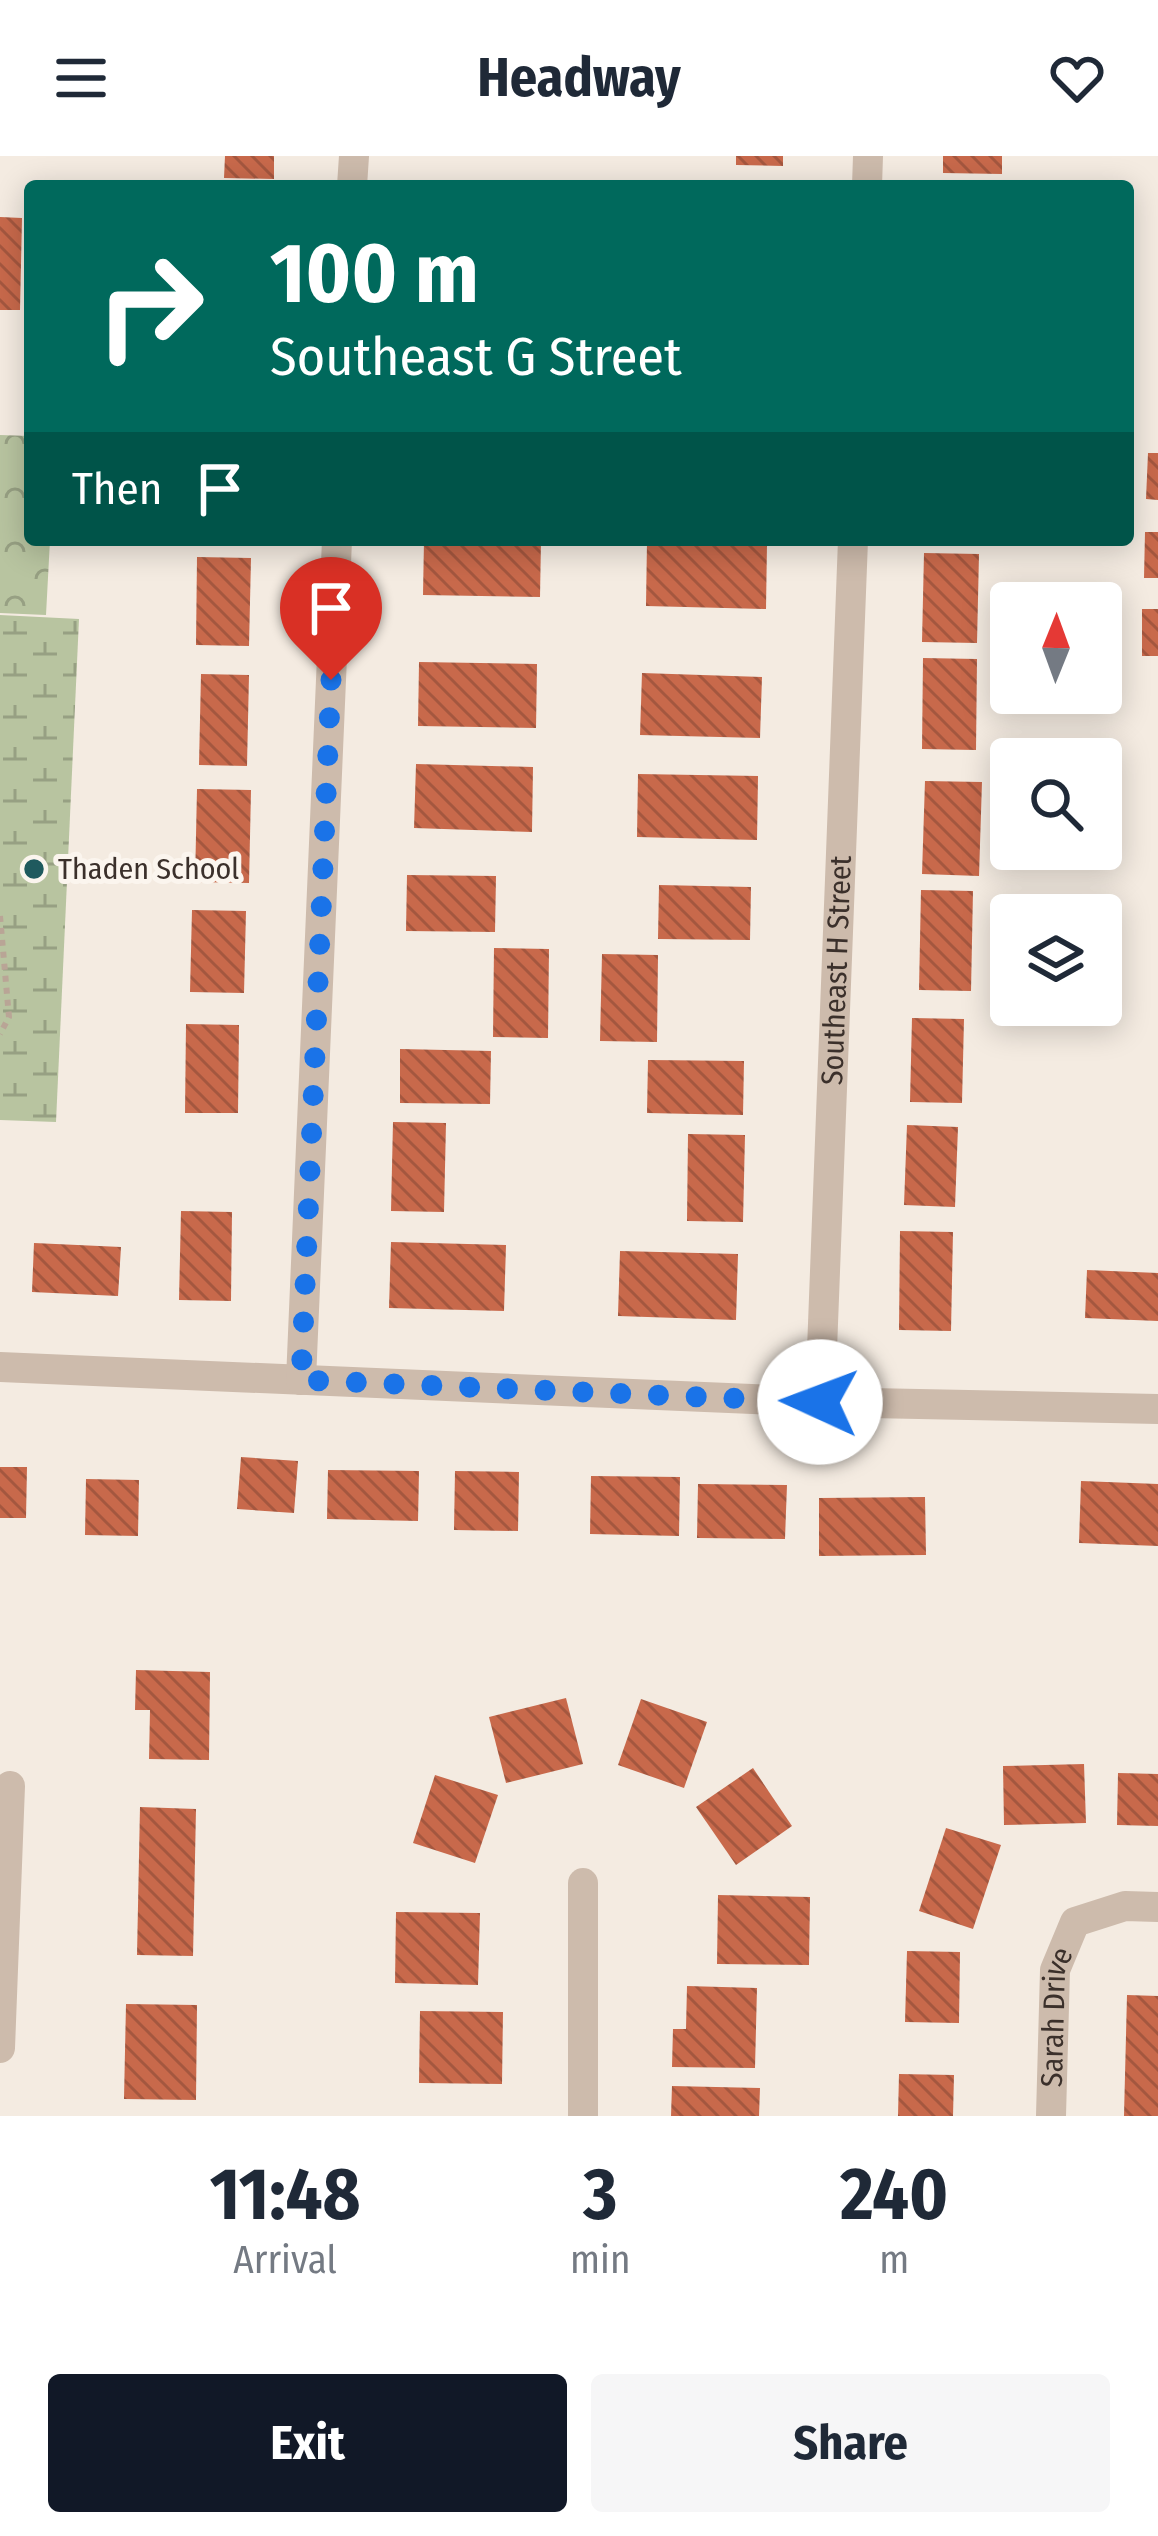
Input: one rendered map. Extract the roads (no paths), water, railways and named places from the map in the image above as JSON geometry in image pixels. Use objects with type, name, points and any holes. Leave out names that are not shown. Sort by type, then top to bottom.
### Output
[{"type":"street","points":[[301,1380],[337,546]]},
{"type":"street","name":"Southeast H Street","points":[[820,1402],[853,546]]},
{"type":"street","points":[[0,1367],[820,1402],[1158,1409]]},
{"type":"street","points":[[0,2048],[10,1786]]},
{"type":"street","points":[[583,1883],[583,2116]]},
{"type":"street","name":"Sarah Drive","points":[[1051,2116],[1055,1970],[1075,1922],[1125,1906],[1158,1907]]},
{"type":"place","name":"Thaden School","points":[[34,869]]}]
